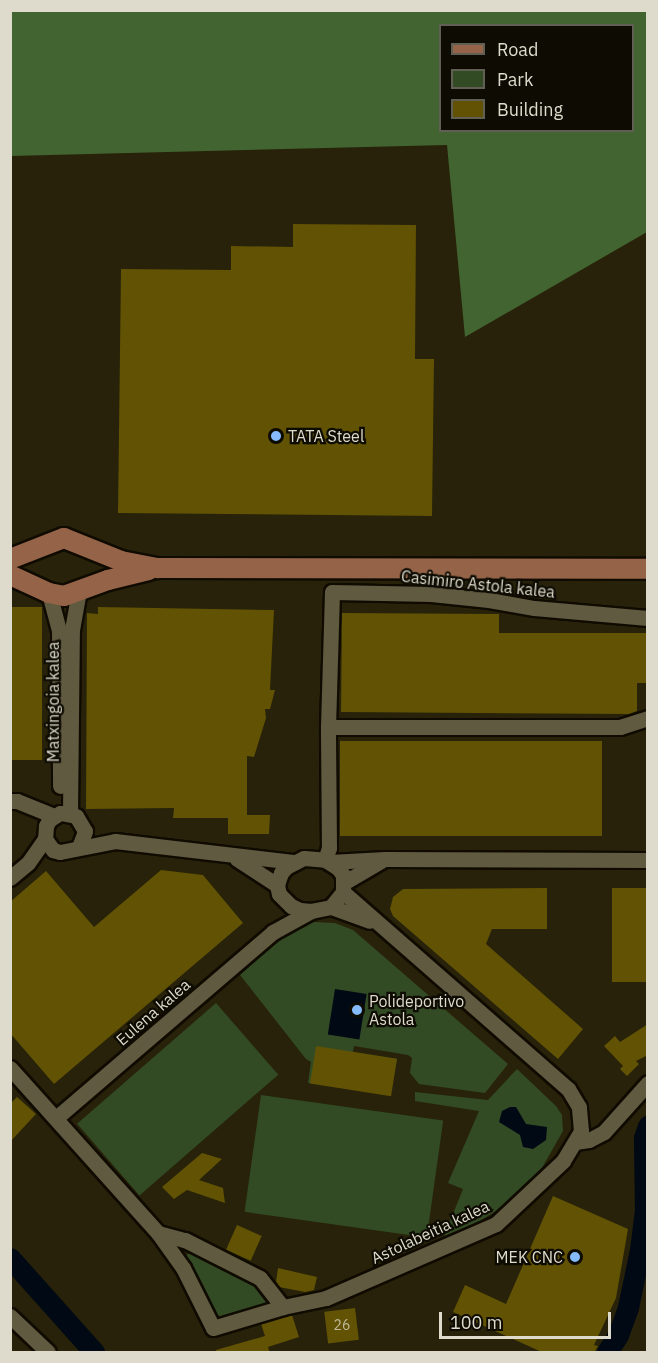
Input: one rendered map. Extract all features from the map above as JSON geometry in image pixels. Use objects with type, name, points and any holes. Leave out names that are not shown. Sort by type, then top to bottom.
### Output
[{"type":"main road","points":[[10,559],[64,538],[121,561],[158,568],[648,569]]},
{"type":"main road","points":[[43,548],[36,558],[35,570],[47,591]]},
{"type":"main road","points":[[82,589],[93,570],[92,558],[86,548]]},
{"type":"main road","points":[[10,575],[64,596],[158,568]]},
{"type":"street","name":"Matxingoia kalea","points":[[55,826],[72,630],[82,589]]},
{"type":"street","name":"Matxingoia kalea","points":[[47,591],[59,630],[55,826]]},
{"type":"street","name":"Casimiro Astola kalea","points":[[323,860],[328,834],[332,592],[431,594],[489,600],[534,608],[648,618]]},
{"type":"street","points":[[328,728],[620,727],[648,718]]},
{"type":"street","points":[[14,801],[55,826],[84,826],[115,841]]},
{"type":"street","points":[[55,826],[67,853],[79,847],[115,841],[295,862],[385,859],[648,860]]},
{"type":"street","points":[[10,878],[28,863],[55,826]]},
{"type":"street","points":[[79,847],[85,837],[84,826]]},
{"type":"street","points":[[232,856],[277,885],[283,900],[300,910],[311,911],[331,907],[376,923]]},
{"type":"street","points":[[331,907],[344,887],[385,859]]},
{"type":"street","points":[[323,860],[338,868],[344,887],[376,923],[568,1089],[579,1107],[580,1122],[589,1126],[608,1127]]},
{"type":"street","points":[[277,885],[286,867],[295,862]]},
{"type":"street","points":[[273,932],[283,900]]},
{"type":"street","name":"Eulena kalea","points":[[56,1118],[273,932],[311,911]]},
{"type":"street","points":[[10,1068],[158,1233],[185,1240],[260,1278],[283,1307]]},
{"type":"street","points":[[574,1142],[598,1136],[648,1083]]},
{"type":"street","name":"Astolabeitia kalea","points":[[158,1233],[183,1268],[213,1328],[221,1328],[283,1307],[326,1298],[496,1224],[563,1161],[581,1131],[580,1122]]},
{"type":"street","points":[[10,1316],[48,1353]]},
{"type":"green space","points":[[10,11],[647,11],[647,232],[465,337],[447,145],[11,156]]},
{"type":"green space","name":"Polideportivo Astola","points":[[314,922],[335,923],[353,930],[508,1064],[485,1093],[419,1084],[410,1073],[412,1058],[408,1055],[354,1046],[353,1052],[397,1059],[390,1095],[308,1083],[311,1062],[306,1059],[240,975],[287,932]]},
{"type":"green space","points":[[216,1003],[278,1075],[139,1195],[77,1124]]},
{"type":"green space","points":[[517,1069],[556,1106],[562,1115],[563,1131],[539,1173],[517,1193],[496,1211],[471,1226],[444,1236],[463,1189],[448,1183],[479,1111],[415,1101],[415,1092],[488,1100]]},
{"type":"green space","points":[[261,1095],[443,1121],[427,1237],[245,1212]]},
{"type":"green space","points":[[191,1252],[255,1279],[269,1295],[271,1305],[219,1324],[184,1257]]},
{"type":"shaded area","points":[[335,989],[367,994],[359,1039],[328,1034]]},
{"type":"shaded area","points":[[516,1107],[526,1124],[547,1127],[546,1140],[533,1149],[523,1147],[520,1135],[499,1122],[502,1111]]},
{"type":"building","name":"TATA Steel","points":[[293,224],[416,225],[415,359],[434,359],[432,516],[118,513],[121,269],[231,270],[231,246],[293,247]]},
{"type":"building","points":[[10,607],[42,607],[42,760],[10,760]]},
{"type":"building","points":[[98,607],[274,610],[270,690],[275,690],[270,709],[265,709],[266,718],[254,757],[247,756],[247,815],[270,815],[269,834],[228,834],[228,818],[173,818],[174,808],[86,809],[87,613],[98,614]]},
{"type":"building","points":[[342,613],[499,614],[499,633],[648,633],[648,683],[637,683],[637,711],[629,714],[341,712]]},
{"type":"building","points":[[340,741],[602,741],[602,836],[340,836]]},
{"type":"building","points":[[161,870],[203,875],[243,923],[54,1084],[10,1033],[10,902],[46,871],[94,927]]},
{"type":"building","points":[[547,888],[547,929],[492,929],[486,944],[583,1029],[558,1059],[393,916],[390,909],[393,897],[403,889]]},
{"type":"building","points":[[612,888],[648,888],[648,982],[612,982]]},
{"type":"building","points":[[648,1024],[648,1055],[636,1061],[639,1064],[627,1076],[620,1069],[623,1066],[604,1046],[615,1036],[620,1042]]},
{"type":"building","points":[[316,1046],[397,1059],[391,1096],[310,1084]]},
{"type":"building","points":[[17,1097],[36,1114],[10,1142],[10,1104]]},
{"type":"building","points":[[202,1153],[222,1159],[199,1180],[223,1188],[225,1203],[187,1190],[174,1199],[162,1187]]},
{"type":"building","name":"MEK CNC","points":[[553,1196],[628,1229],[616,1298],[594,1345],[598,1346],[594,1353],[544,1353],[453,1312],[465,1285],[506,1304]]},
{"type":"building","points":[[237,1225],[262,1236],[251,1261],[226,1250]]},
{"type":"building","points":[[278,1268],[317,1277],[314,1290],[305,1292],[279,1287],[276,1282]]},
{"type":"building","points":[[355,1308],[359,1340],[328,1344],[324,1312]]},
{"type":"building","points":[[292,1315],[299,1337],[268,1347],[270,1353],[216,1353],[216,1350],[265,1336],[261,1324]]},
{"type":"waterway","points":[[607,1352],[618,1335],[628,1307],[640,1250],[645,1212],[644,1138],[648,1126]]},
{"type":"waterway","points":[[10,1258],[94,1352]]},
{"type":"place","name":"TATA Steel","points":[[276,436]]},
{"type":"place","name":"Polideportivo Astola","points":[[357,1010]]},
{"type":"place","name":"MEK CNC","points":[[575,1257]]}]
